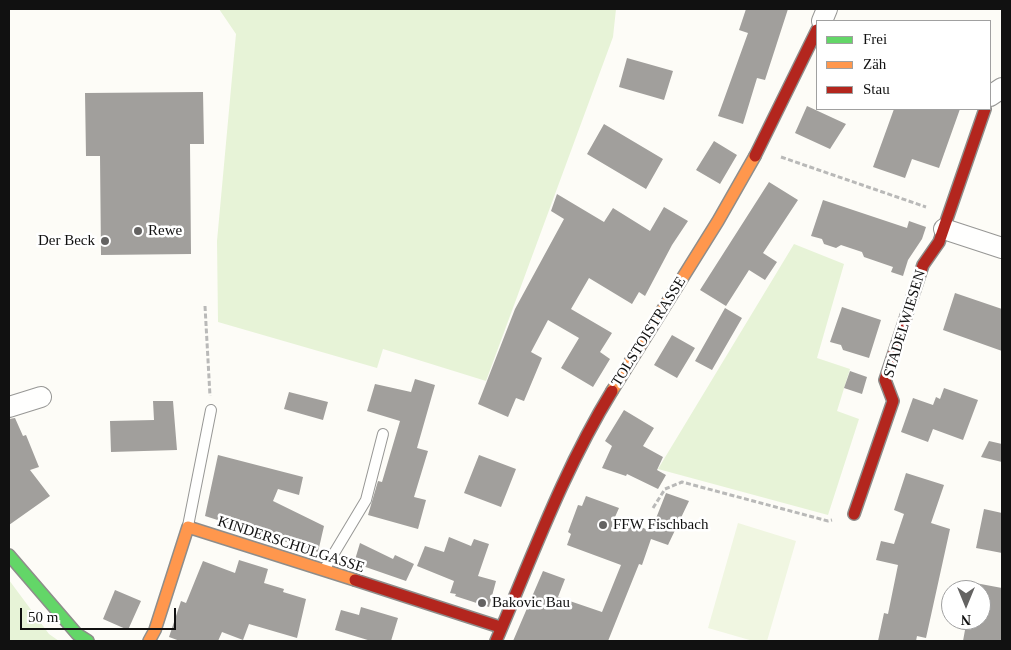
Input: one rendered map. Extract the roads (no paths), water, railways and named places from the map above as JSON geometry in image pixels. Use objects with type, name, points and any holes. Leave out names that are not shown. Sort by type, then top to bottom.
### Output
[{"type":"street","name":"TOLSTOISTRASSE","points":[[496,641],[500,627],[568,472],[592,424],[718,221],[759,149],[816,32]]},
{"type":"street","points":[[991,95],[1002,88]]},
{"type":"street","name":"STADELWIESEN","points":[[854,514],[893,401],[885,380],[923,266],[939,242],[984,110]]},
{"type":"street","points":[[946,222],[1002,248]]},
{"type":"street","points":[[9,407],[41,398]]},
{"type":"street","points":[[149,641],[155,630],[188,528]]},
{"type":"street","name":"KINDERSCHULGASSE","points":[[188,528],[500,627]]},
{"type":"street","points":[[9,555],[77,634],[88,641]]},
{"type":"lane","points":[[188,528],[211,410]]},
{"type":"lane","points":[[324,571],[366,500],[383,434]]},
{"type":"place","name":"Rewe","points":[[138,231]]},
{"type":"place","name":"Der Beck","points":[[105,241]]},
{"type":"place","name":"FFW Fischbach","points":[[603,525]]},
{"type":"place","name":"Bakovic Bau","points":[[482,603]]}]
